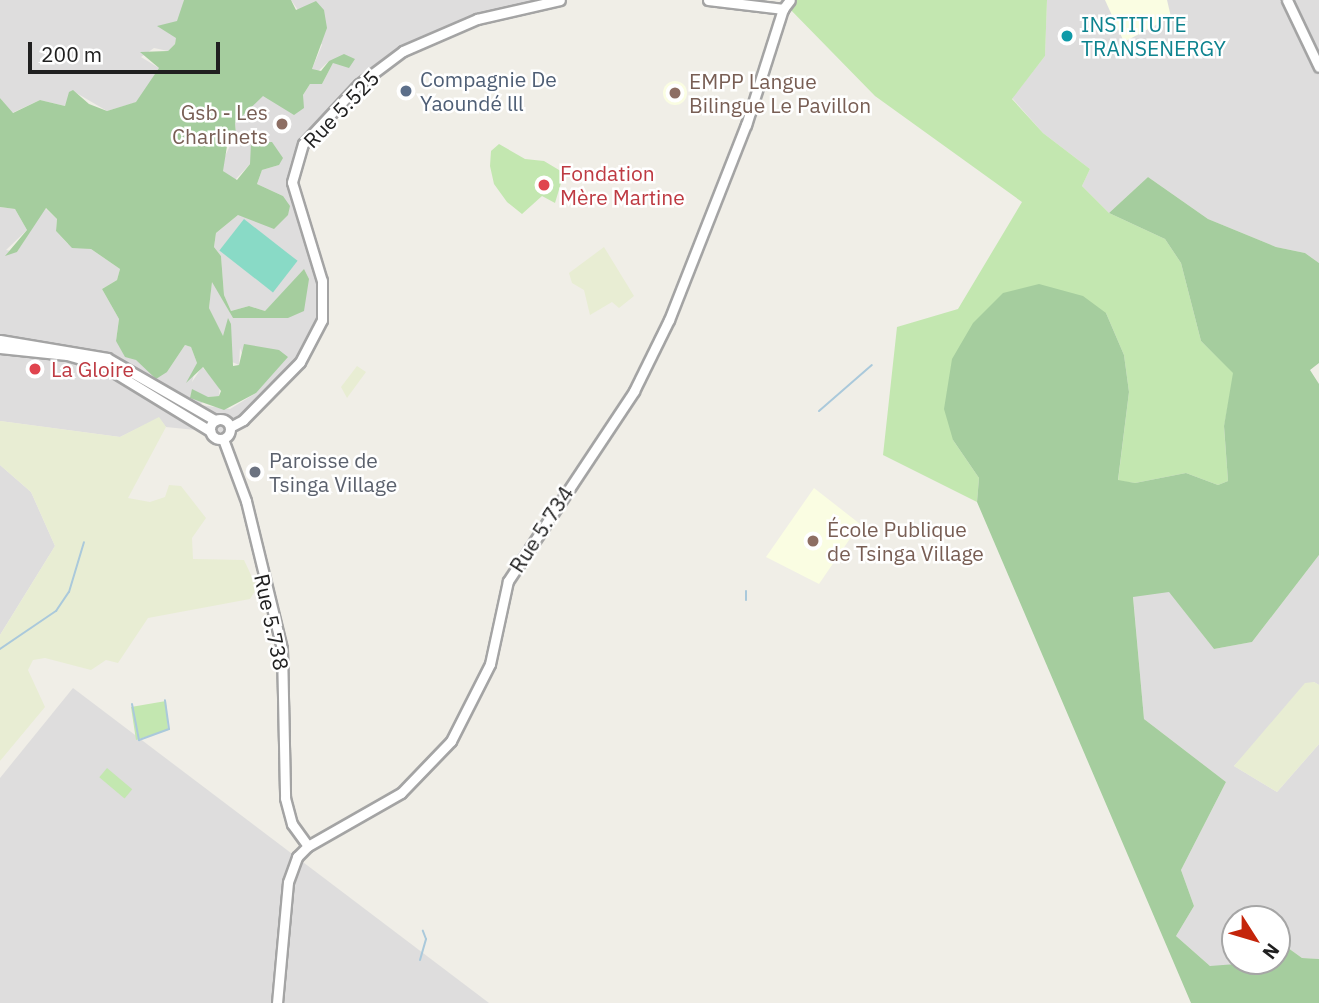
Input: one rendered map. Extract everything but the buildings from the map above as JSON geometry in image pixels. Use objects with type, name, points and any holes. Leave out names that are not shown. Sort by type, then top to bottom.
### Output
[{"type":"street","name":"Rue 5.525","points":[[230,427],[243,420],[300,362],[322,320],[322,281],[292,183],[303,144],[359,84],[403,51],[477,19],[560,0]]},
{"type":"street","points":[[708,0],[783,9],[790,0]]},
{"type":"street","points":[[1287,0],[1319,67]]},
{"type":"street","name":"Rue 5.734","points":[[277,1003],[288,882],[297,857],[308,846],[401,793],[450,741],[490,664],[508,581],[634,391],[669,320],[746,125],[783,9]]},
{"type":"street","points":[[0,340],[72,349],[107,358],[215,420],[225,420],[230,427],[223,439],[102,365],[67,355],[0,348]]},
{"type":"street","points":[[210,431],[215,420]]},
{"type":"street","name":"Rue 5.738","points":[[223,439],[246,501],[282,649],[285,798],[292,824],[308,846]]},
{"type":"shaded area","points":[[0,0],[184,0],[175,44],[168,51],[154,48],[141,57],[159,68],[137,102],[107,111],[73,91],[65,106],[40,100],[12,113],[0,98]]},
{"type":"shaded area","points":[[291,0],[557,0],[476,17],[402,50],[357,83],[301,146],[290,178],[321,286],[322,318],[304,356],[225,433],[166,427],[159,418],[120,437],[0,421],[0,207],[15,209],[27,230],[6,250],[17,252],[45,208],[57,219],[56,231],[68,244],[91,249],[120,269],[117,280],[102,289],[119,319],[116,341],[136,360],[167,372],[185,345],[191,347],[197,363],[192,382],[202,367],[220,385],[219,396],[208,397],[200,405],[230,409],[256,393],[240,348],[239,365],[230,361],[229,320],[223,338],[209,308],[212,280],[233,318],[288,318],[304,270],[265,311],[249,306],[231,311],[224,295],[221,256],[214,247],[216,233],[238,215],[283,196],[257,184],[262,170],[279,165],[250,164],[234,181],[223,171],[222,162],[236,134],[235,123],[263,95],[303,95],[310,84],[322,84],[333,63],[355,59],[329,61],[316,73],[312,69],[322,45]]},
{"type":"shaded area","points":[[1047,0],[1319,0],[1319,263],[1305,253],[1276,247],[1208,219],[1148,177],[1109,213],[1082,186],[1090,169],[1043,133],[1012,98],[1045,56]]},
{"type":"shaded area","points":[[1105,0],[1167,0],[1171,17],[1124,42]]},
{"type":"shaded area","name":"EMPP Langue Bilingue Le Pavillon","points":[[675,81],[686,88],[687,93],[680,104],[675,105],[664,98],[663,93],[670,82]]},
{"type":"shaded area","points":[[604,247],[634,296],[619,308],[612,302],[590,315],[584,290],[572,283],[569,273]]},
{"type":"shaded area","points":[[357,366],[366,372],[347,398],[341,387]]},
{"type":"shaded area","points":[[159,417],[166,427],[128,498],[150,502],[165,497],[169,485],[181,486],[206,518],[192,538],[193,559],[244,560],[257,588],[250,599],[148,618],[118,663],[106,660],[91,670],[45,658],[33,660],[28,670],[45,707],[0,761],[0,635],[55,546],[31,492],[0,465],[0,421],[120,437]]},
{"type":"shaded area","points":[[0,465],[31,492],[55,546],[0,635]]},
{"type":"shaded area","name":"École Publique de Tsinga Village","points":[[814,488],[860,524],[819,584],[766,557]]},
{"type":"shaded area","points":[[1319,555],[1319,685],[1314,682],[1234,766],[1277,792],[1319,744],[1319,959],[1302,958],[1291,950],[1291,905],[1221,905],[1221,967],[1210,966],[1176,936],[1194,906],[1181,870],[1226,782],[1144,719],[1133,596],[1169,591],[1214,649],[1252,642]]},
{"type":"shaded area","points":[[1314,682],[1319,685],[1319,744],[1277,792],[1234,766],[1305,683]]},
{"type":"shaded area","points":[[73,688],[489,1003],[0,1003],[0,778]]},
{"type":"green space","points":[[184,0],[291,0],[296,10],[316,1],[324,10],[327,28],[312,69],[321,71],[329,61],[344,54],[355,59],[349,68],[333,63],[322,84],[310,84],[303,95],[304,108],[294,115],[263,96],[235,123],[236,134],[227,146],[223,171],[237,180],[250,164],[251,143],[272,142],[283,158],[279,165],[262,170],[257,184],[283,196],[290,206],[288,215],[274,229],[238,215],[216,233],[214,247],[221,256],[224,295],[231,311],[249,306],[265,311],[304,269],[309,279],[304,311],[288,318],[233,318],[212,282],[209,308],[223,336],[228,318],[231,324],[233,366],[239,365],[244,344],[279,350],[288,357],[256,393],[224,410],[190,398],[192,389],[208,397],[219,396],[221,391],[203,367],[186,383],[197,363],[191,347],[185,345],[167,372],[156,379],[136,360],[125,357],[116,341],[119,319],[102,289],[117,280],[120,269],[91,249],[72,248],[56,231],[57,219],[46,208],[17,252],[5,256],[27,230],[15,209],[0,207],[0,98],[13,113],[40,100],[65,106],[69,92],[73,90],[89,104],[107,111],[136,102],[159,68],[140,52],[168,51],[175,44],[176,38],[157,26],[177,21]]},
{"type":"green space","points":[[788,0],[1047,0],[1045,56],[1012,99],[1043,133],[1090,169],[1082,186],[1109,213],[1165,239],[1181,263],[1201,341],[1234,373],[1224,427],[1228,481],[1218,485],[1186,473],[1135,483],[1118,481],[1129,392],[1124,355],[1106,313],[953,440],[979,478],[977,502],[883,455],[897,327],[958,309],[1022,202],[875,96],[785,4]]},
{"type":"green space","points":[[499,144],[525,159],[544,161],[564,173],[555,203],[542,196],[522,214],[507,202],[494,184],[490,166],[491,151]]},
{"type":"green space","points":[[1148,177],[1208,219],[1276,247],[1305,253],[1319,263],[1319,363],[1310,370],[1319,384],[1319,555],[1252,642],[1214,649],[1169,592],[1133,597],[1144,719],[1226,782],[1181,870],[1194,906],[1176,936],[1210,966],[1221,965],[1221,975],[1291,975],[1291,950],[1302,958],[1319,959],[1319,1003],[1191,1003],[977,502],[979,478],[953,440],[944,409],[952,359],[973,323],[1003,293],[1039,284],[1083,296],[1106,313],[1124,355],[1129,392],[1118,480],[1135,483],[1186,473],[1218,485],[1228,481],[1224,426],[1233,373],[1201,341],[1181,263],[1165,239],[1109,213]]},
{"type":"green space","points":[[244,219],[298,261],[273,292],[219,251]]},
{"type":"green space","points":[[166,701],[168,730],[136,740],[131,707]]},
{"type":"green space","points":[[107,768],[132,789],[125,798],[99,777]]},
{"type":"waterway","points":[[819,411],[872,365]]},
{"type":"waterway","points":[[0,649],[56,611],[69,592],[84,542]]},
{"type":"waterway","points":[[746,591],[746,600]]},
{"type":"waterway","points":[[132,704],[139,740],[169,729],[165,700]]},
{"type":"waterway","points":[[420,960],[426,939],[423,931]]},
{"type":"place","name":"INSTITUTE TRANSENERGY","points":[[1067,36]]},
{"type":"place","name":"Compagnie De Yaoundé lll","points":[[406,91]]},
{"type":"place","name":"EMPP Langue Bilingue Le Pavillon","points":[[675,93]]},
{"type":"place","name":"Gsb - Les Charlinets","points":[[282,124]]},
{"type":"place","name":"Fondation Mère Martine","points":[[544,185]]},
{"type":"place","name":"La Gloire","points":[[35,369]]},
{"type":"place","name":"Paroisse de Tsinga Village","points":[[255,472]]},
{"type":"place","name":"École Publique de Tsinga Village","points":[[813,541]]}]
